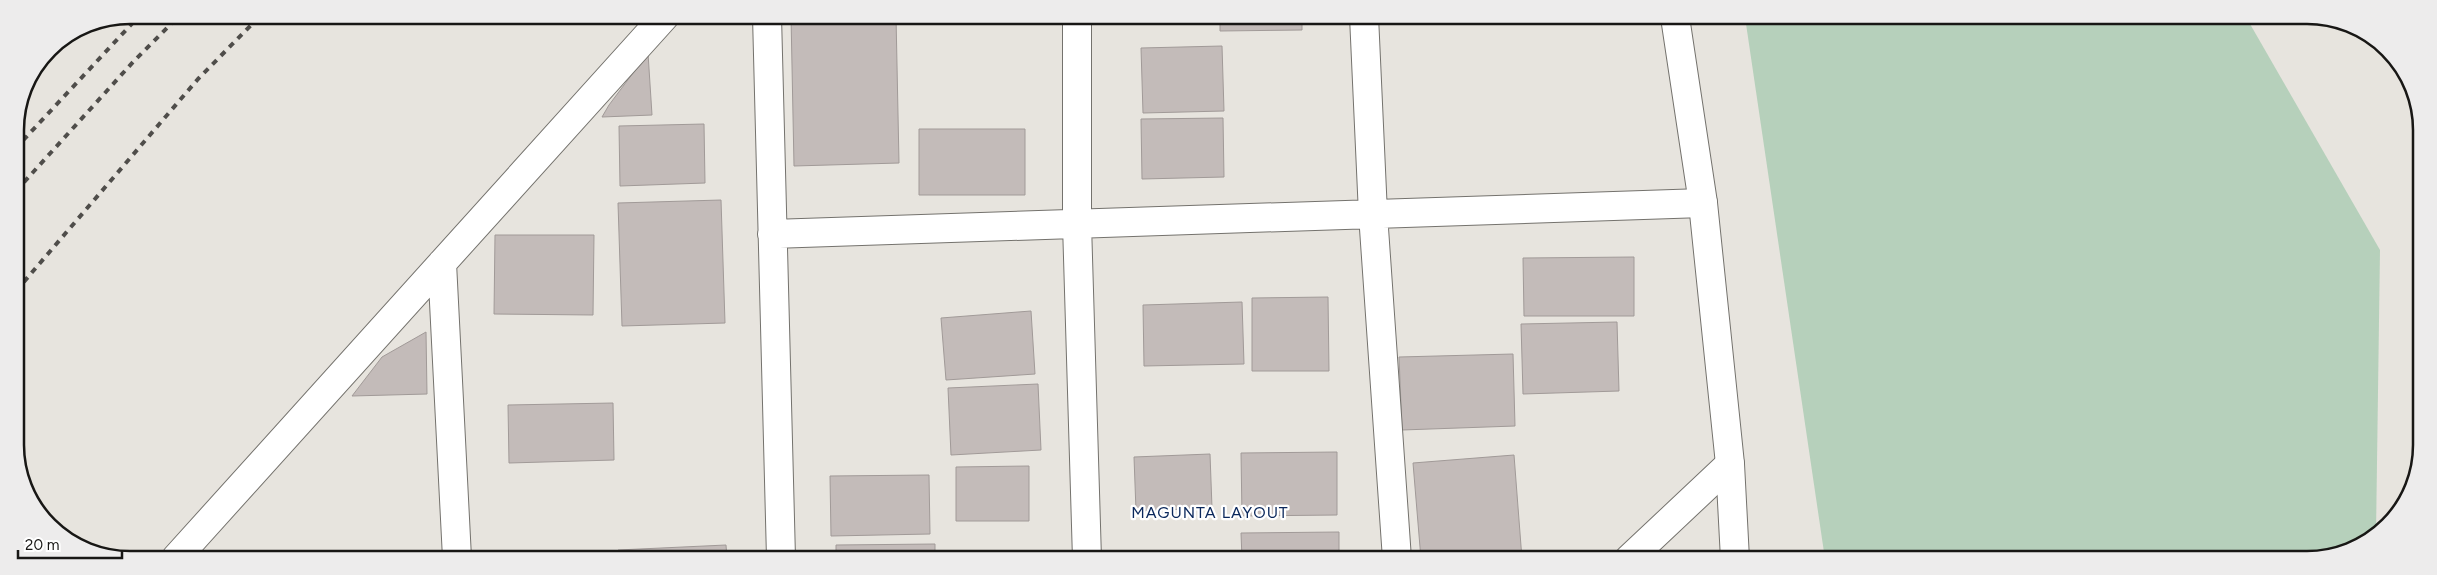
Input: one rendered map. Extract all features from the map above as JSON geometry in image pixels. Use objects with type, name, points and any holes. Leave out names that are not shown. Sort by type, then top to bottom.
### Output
[{"type":"street","points":[[182,551],[658,24]]},
{"type":"street","points":[[767,24],[781,551]]},
{"type":"street","points":[[1077,24],[1077,224],[1087,551]]},
{"type":"street","points":[[1364,24],[1373,214],[1396,551]]},
{"type":"street","points":[[1676,24],[1703,203],[1730,464],[1735,551]]},
{"type":"street","points":[[772,234],[1703,203]]},
{"type":"street","points":[[442,263],[457,551]]},
{"type":"street","points":[[1638,551],[1730,464]]},
{"type":"green space","points":[[1746,24],[2250,24],[2380,250],[2376,526],[2348,543],[2335,548],[2315,551],[1824,551]]},
{"type":"building","points":[[791,24],[896,24],[899,163],[794,166]]},
{"type":"building","points":[[1220,24],[1302,24],[1302,30],[1220,31]]},
{"type":"building","points":[[1222,46],[1224,111],[1143,113],[1141,48]]},
{"type":"building","points":[[648,53],[652,115],[602,117],[609,105]]},
{"type":"building","points":[[1223,118],[1224,177],[1142,179],[1141,119]]},
{"type":"building","points":[[704,124],[705,183],[620,186],[619,126]]},
{"type":"building","points":[[919,129],[1025,129],[1025,195],[919,195]]},
{"type":"building","points":[[721,200],[725,323],[622,326],[618,203]]},
{"type":"building","points":[[495,235],[594,235],[593,315],[494,314]]},
{"type":"building","points":[[1634,257],[1634,316],[1524,316],[1523,258]]},
{"type":"building","points":[[1328,297],[1329,371],[1252,371],[1252,298]]},
{"type":"building","points":[[1242,302],[1244,364],[1144,366],[1143,305]]},
{"type":"building","points":[[1031,311],[1035,374],[946,380],[941,318]]},
{"type":"building","points":[[1617,322],[1619,391],[1523,394],[1521,324]]},
{"type":"building","points":[[426,332],[427,394],[352,396],[382,357]]},
{"type":"building","points":[[1513,354],[1515,426],[1402,430],[1399,357]]},
{"type":"building","points":[[1038,384],[1041,450],[951,455],[948,388]]},
{"type":"building","points":[[613,403],[614,460],[509,463],[508,405]]},
{"type":"building","points":[[1337,452],[1337,515],[1242,516],[1241,453]]},
{"type":"building","points":[[1210,454],[1212,508],[1136,511],[1134,457]]},
{"type":"building","points":[[1514,455],[1521,551],[1420,551],[1413,463]]},
{"type":"building","points":[[1029,466],[1029,521],[956,521],[956,467]]},
{"type":"building","points":[[929,475],[930,534],[831,536],[830,476]]},
{"type":"building","points":[[1339,532],[1339,551],[1242,551],[1241,533]]},
{"type":"building","points":[[935,544],[935,551],[836,551],[836,545]]},
{"type":"building","points":[[726,545],[726,551],[618,551]]},
{"type":"railway","points":[[24,139],[132,24]]},
{"type":"railway","points":[[24,182],[133,62],[171,24]]},
{"type":"railway","points":[[24,282],[198,79],[252,24]]},
{"type":"district","name":"MAGUNTA LAYOUT","points":[[1210,512]]}]
